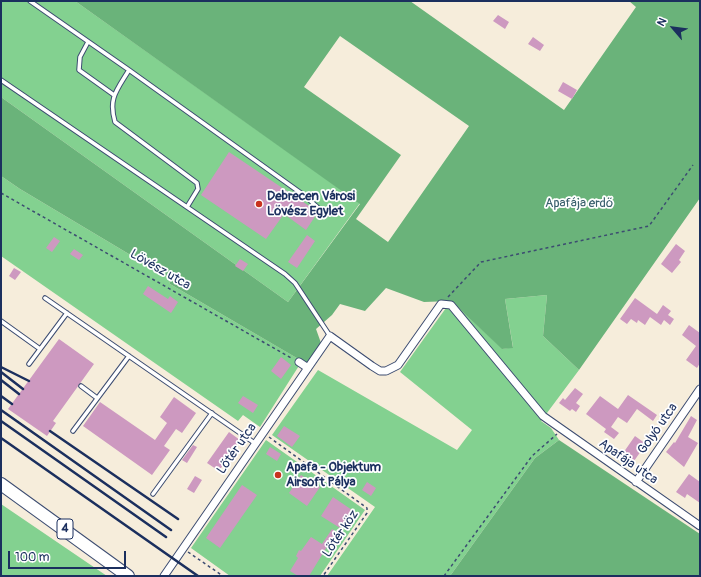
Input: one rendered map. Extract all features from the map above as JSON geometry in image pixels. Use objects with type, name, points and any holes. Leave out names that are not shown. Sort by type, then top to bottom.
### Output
[{"type":"main road","name":"4","points":[[1,484],[128,576]]},
{"type":"street","points":[[330,336],[380,371],[386,371],[398,365],[441,304]]},
{"type":"street","name":"Apafája utca","points":[[441,304],[451,305],[543,416],[700,526]]},
{"type":"street","name":"Lőtér utca","points":[[164,576],[330,336]]},
{"type":"street","points":[[299,362],[308,368]]},
{"type":"street","name":"Golyó utca","points":[[636,482],[700,390]]},
{"type":"lane","points":[[30,1],[305,196],[326,215]]},
{"type":"lane","points":[[88,42],[80,57],[79,70],[114,95]]},
{"type":"lane","points":[[129,70],[114,95],[112,113],[115,122],[197,183],[198,189],[187,207]]},
{"type":"lane","points":[[1,80],[285,274],[295,283],[330,336]]},
{"type":"lane","points":[[45,298],[256,444]]},
{"type":"lane","points":[[29,364],[66,313]]},
{"type":"lane","points":[[1,321],[40,349]]},
{"type":"lane","points":[[72,431],[129,356]]},
{"type":"lane","points":[[81,386],[97,398]]},
{"type":"lane","points":[[153,494],[212,413]]},
{"type":"path","points":[[441,304],[481,262],[648,226],[693,164]]},
{"type":"path","name":"Lövész utca","points":[[1,193],[299,362]]},
{"type":"path","points":[[444,576],[532,456],[562,430]]},
{"type":"path","name":"Lőtér köz","points":[[263,433],[367,508],[367,513],[323,576]]},
{"type":"path","points":[[184,549],[223,576]]},
{"type":"green space","points":[[1,1],[75,1],[360,203],[288,302],[1,97]]},
{"type":"green space","name":"Apafája erdő","points":[[75,1],[410,1],[564,110],[636,7],[629,1],[700,1],[700,198],[579,370],[543,336],[547,295],[505,299],[513,348],[502,349],[451,301],[424,302],[386,288],[365,311],[340,304],[332,315],[316,329],[321,343],[307,364],[170,284],[169,278],[20,189],[1,176],[1,97],[288,302],[360,204]],"holes":[[[340,36],[469,126],[388,242],[356,219],[401,155],[304,87]]]},
{"type":"green space","points":[[1,176],[20,189],[169,278],[170,284],[302,361],[260,427],[243,415],[238,421],[1,256]]},
{"type":"green space","points":[[547,295],[543,336],[579,370],[541,421],[551,428],[559,440],[535,458],[450,576],[327,576],[375,507],[272,435],[318,370],[457,450],[472,430],[400,372],[451,301],[503,349],[513,347],[505,299]]},
{"type":"green space","name":"Apafa - Objektum Airsoft Pálya","points":[[266,440],[365,510],[320,576],[230,576],[191,548]]},
{"type":"green space","points":[[559,440],[700,534],[700,576],[450,576],[535,458]]},
{"type":"green space","points":[[1,504],[107,576],[1,576]]},
{"type":"building","points":[[498,15],[509,22],[505,29],[493,21]]},
{"type":"building","points":[[533,37],[544,45],[540,51],[528,44]]},
{"type":"building","points":[[563,82],[577,90],[572,99],[558,91]]},
{"type":"building","name":"Debrecen Városi Lövész Egylet","points":[[229,152],[318,212],[306,230],[284,214],[266,239],[201,195]]},
{"type":"building","points":[[307,235],[315,241],[297,268],[288,262]]},
{"type":"building","points":[[54,237],[60,241],[52,252],[46,248]]},
{"type":"building","points":[[676,244],[685,251],[679,260],[681,262],[672,273],[661,264]]},
{"type":"building","points":[[74,249],[83,255],[79,260],[70,254]]},
{"type":"building","points":[[240,259],[248,264],[243,271],[235,266]]},
{"type":"building","points":[[14,268],[21,272],[15,280],[9,276]]},
{"type":"building","points":[[148,286],[168,299],[170,296],[178,302],[171,313],[143,294]]},
{"type":"building","points":[[635,298],[657,314],[663,305],[671,311],[668,315],[674,319],[670,325],[664,320],[661,325],[650,317],[645,325],[638,320],[637,323],[631,319],[627,324],[620,319]]},
{"type":"building","points":[[689,325],[700,333],[700,363],[697,368],[686,360],[696,346],[682,335]]},
{"type":"building","points":[[59,339],[94,364],[53,421],[56,423],[47,436],[8,409]]},
{"type":"building","points":[[281,357],[291,365],[281,379],[271,371]]},
{"type":"building","points":[[575,388],[583,394],[576,403],[580,406],[576,412],[572,409],[570,411],[559,403],[563,398],[565,400]]},
{"type":"building","points":[[628,395],[657,415],[653,421],[637,409],[627,423],[618,417],[611,427],[619,433],[614,439],[604,432],[606,429],[586,414],[600,396],[618,409]]},
{"type":"building","points":[[243,396],[258,405],[253,413],[238,403]]},
{"type":"building","points":[[174,397],[196,413],[182,433],[176,429],[164,446],[170,450],[152,475],[83,426],[100,402],[155,440],[167,423],[160,417]]},
{"type":"building","points":[[691,416],[697,420],[688,437],[698,443],[684,467],[666,452],[674,442],[675,443]]},
{"type":"building","points":[[284,426],[300,436],[292,447],[277,436]]},
{"type":"building","points":[[229,432],[240,440],[219,471],[207,463]]},
{"type":"building","points":[[635,436],[646,444],[634,461],[630,458],[629,461],[621,456]]},
{"type":"building","points":[[193,445],[197,447],[187,463],[182,460]]},
{"type":"building","points":[[270,447],[281,454],[277,461],[266,454]]},
{"type":"building","points":[[689,474],[700,482],[700,503],[687,494],[685,498],[676,492]]},
{"type":"building","points":[[301,475],[320,487],[307,506],[289,493]]},
{"type":"building","points":[[195,476],[202,480],[194,493],[187,489]]},
{"type":"building","points":[[367,482],[376,488],[371,496],[362,490]]},
{"type":"building","points":[[242,485],[257,495],[220,548],[206,538]]},
{"type":"building","points":[[333,497],[352,510],[340,528],[321,516]]},
{"type":"building","points":[[332,529],[342,536],[333,548],[328,545],[309,576],[298,576],[290,571],[298,558],[296,556],[299,550],[301,551],[311,537],[322,544]]},
{"type":"railway","points":[[1,367],[29,381]]},
{"type":"railway","points":[[1,372],[23,389]]},
{"type":"railway","points":[[1,380],[19,394]]},
{"type":"railway","points":[[1,396],[12,404]]},
{"type":"railway","points":[[1,410],[171,530]]},
{"type":"railway","points":[[1,421],[166,537]]},
{"type":"railway","points":[[50,431],[178,519]]},
{"type":"railway","points":[[1,438],[198,576]]},
{"type":"place","name":"Debrecen Városi Lövész Egylet","points":[[259,204]]},
{"type":"place","name":"Apafa - Objektum Airsoft Pálya","points":[[278,475]]}]
